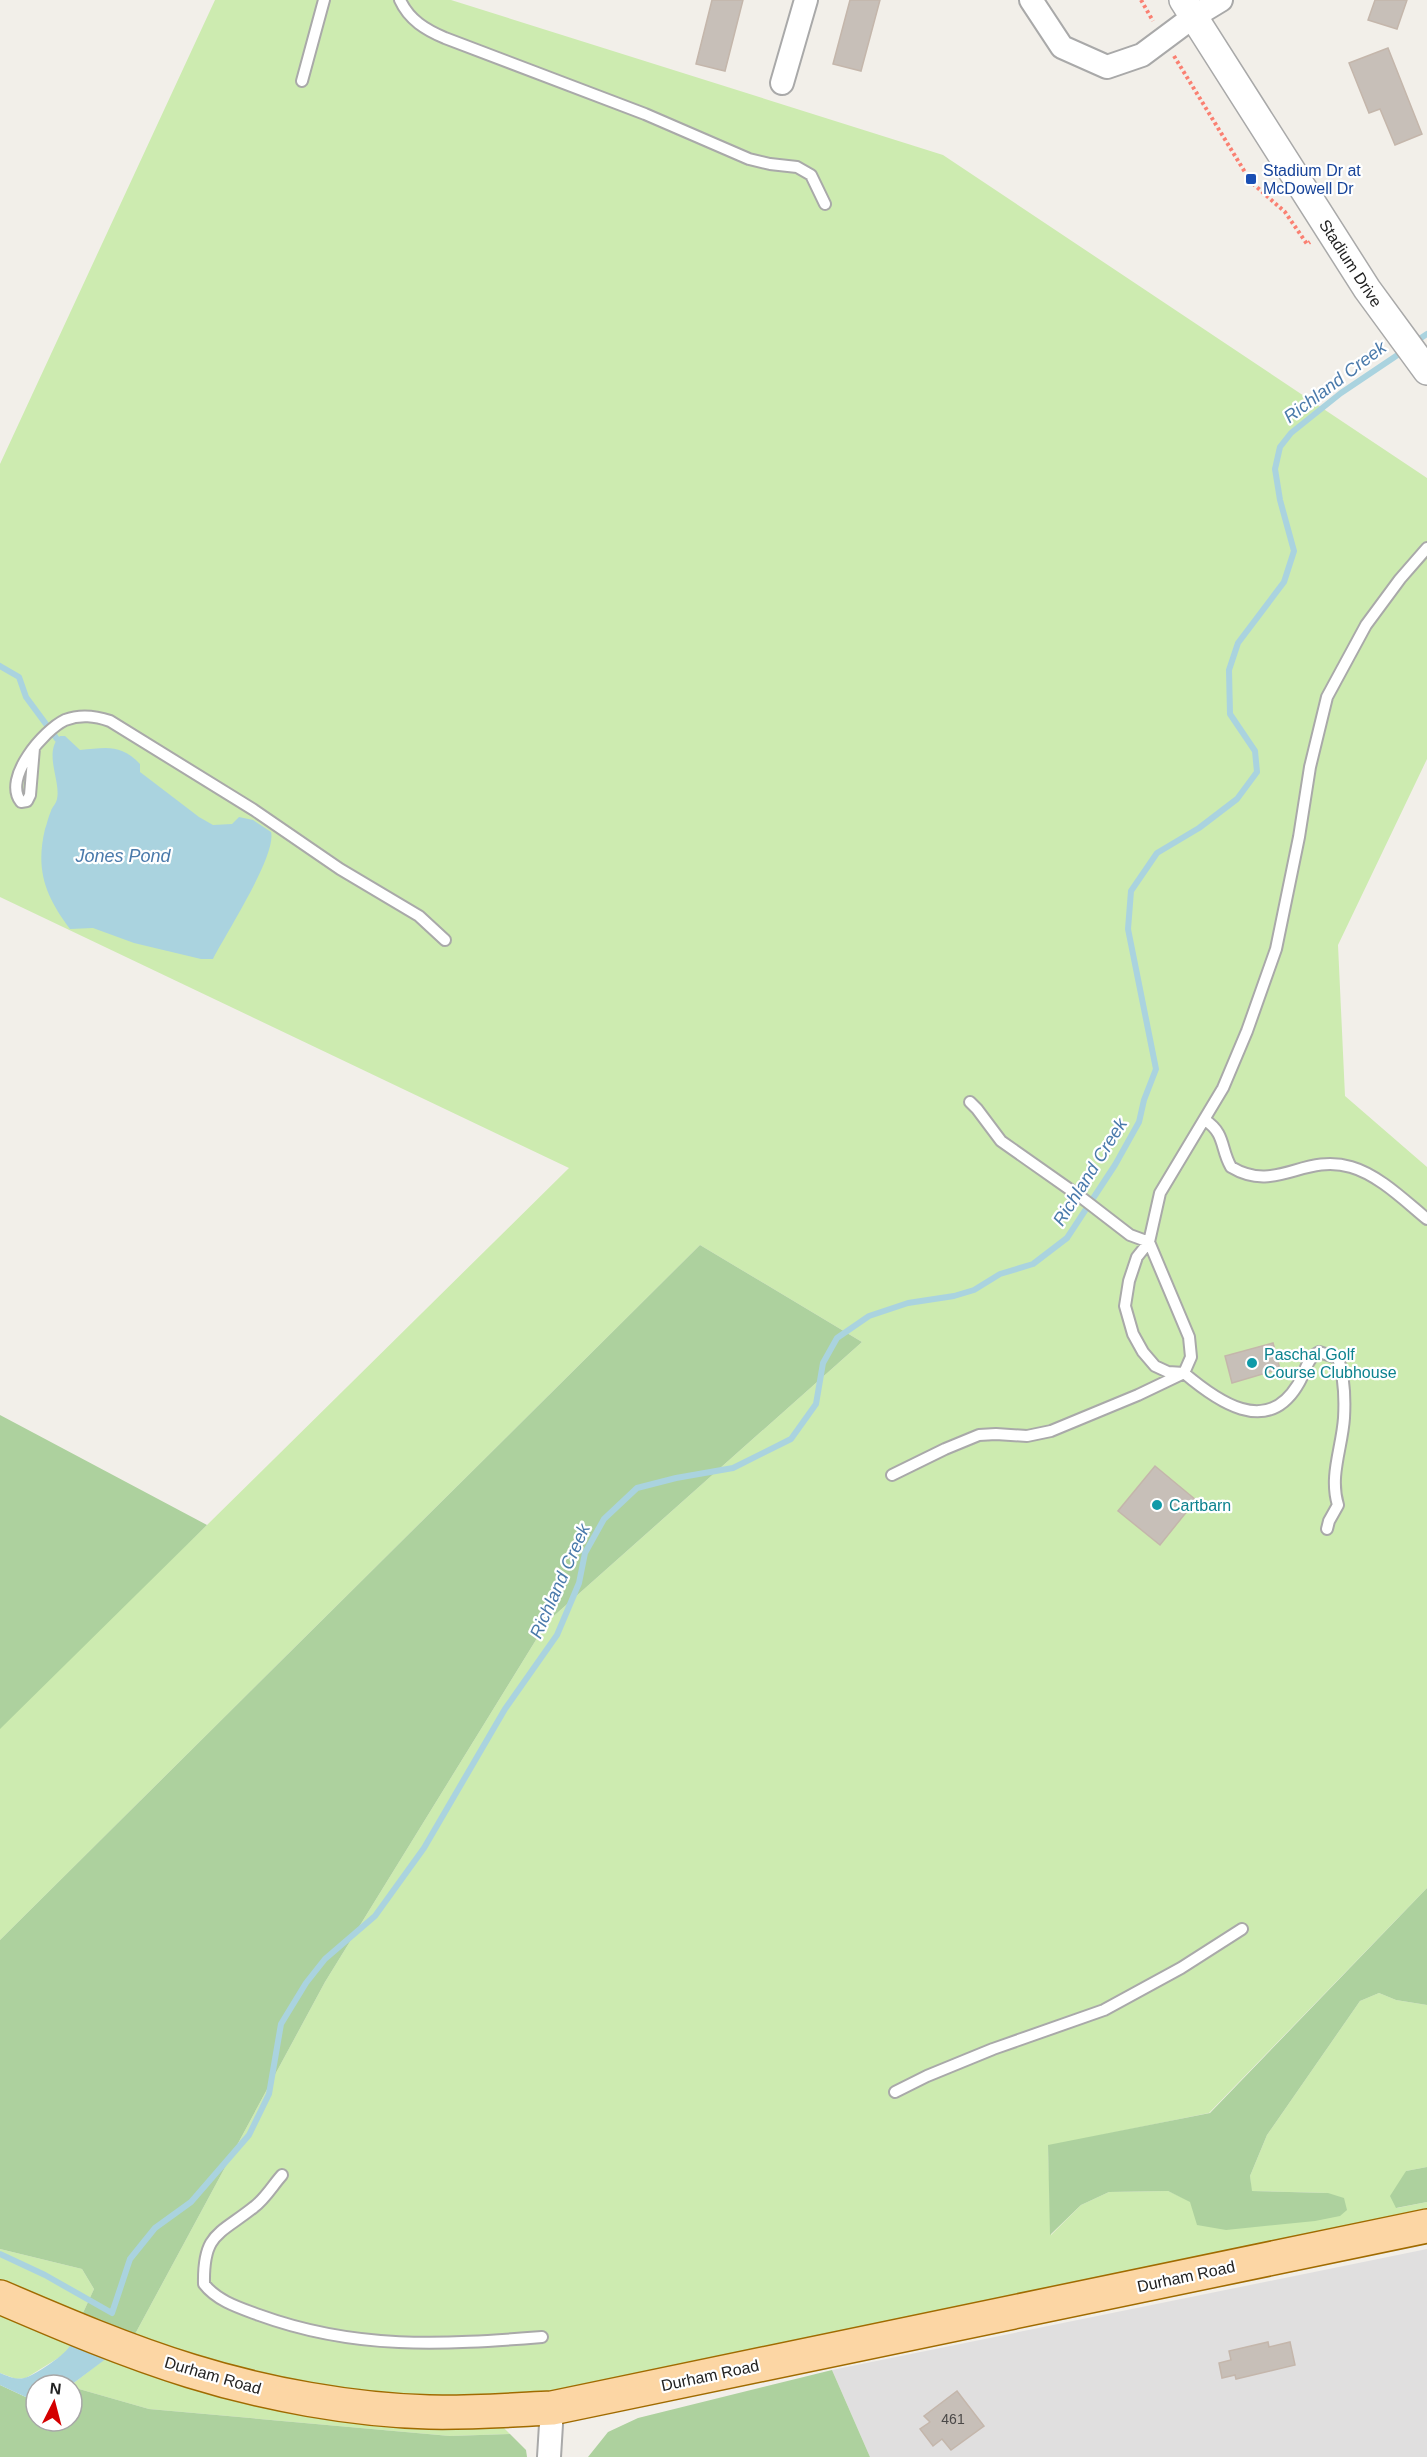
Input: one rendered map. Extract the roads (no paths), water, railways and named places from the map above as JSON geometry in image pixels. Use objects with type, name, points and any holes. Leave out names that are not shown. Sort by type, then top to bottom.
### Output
[{"type":"main road","name":"Durham Road","points":[[0,2297],[105,2342],[193,2372],[271,2392],[355,2405],[427,2412],[484,2412],[552,2408],[1427,2226]]},
{"type":"street","points":[[782,83],[806,0]]},
{"type":"street","points":[[1031,0],[1062,47],[1107,67],[1142,55],[1188,9],[1221,0]]},
{"type":"street","name":"Stadium Drive","points":[[1188,9],[1367,289],[1427,371]]},
{"type":"street","points":[[549,2457],[552,2408]]},
{"type":"lane","points":[[302,81],[324,0]]},
{"type":"lane","points":[[400,0],[415,21],[438,35],[645,114],[749,159],[797,167],[811,175],[825,204]]},
{"type":"lane","points":[[1327,1529],[1338,1505],[1333,1489],[1344,1417],[1341,1367],[1338,1358],[1319,1352],[1313,1355],[1298,1386],[1284,1404],[1265,1413],[1242,1409],[1212,1396],[1184,1373],[1168,1372],[1155,1365],[1143,1352],[1133,1334],[1125,1306],[1129,1281],[1137,1257],[1149,1242],[1160,1193],[1223,1088],[1247,1031],[1276,949],[1299,837],[1310,767],[1327,697],[1366,625],[1400,579],[1427,548]]},
{"type":"lane","points":[[34,748],[55,726],[65,720],[87,716],[110,721],[254,810],[340,869],[419,916],[446,940]]},
{"type":"lane","points":[[892,1475],[979,1435],[1028,1436],[1051,1431],[1184,1373],[1191,1357],[1189,1337],[1149,1242],[1130,1235],[1001,1141],[970,1102]]},
{"type":"lane","points":[[1205,1120],[1219,1133],[1231,1167],[1249,1177],[1274,1176],[1312,1164],[1330,1163],[1353,1167],[1380,1182],[1427,1220]]},
{"type":"lane","points":[[896,2092],[927,2076],[993,2049],[1104,2010],[1180,1968],[1242,1929]]},
{"type":"lane","points":[[282,2175],[253,2208],[209,2243],[204,2265],[204,2284],[219,2297],[272,2319],[333,2336],[369,2342],[423,2343],[542,2337]]},
{"type":"water","name":"Jones Pond","points":[[60,736],[65,736],[80,750],[112,748],[133,757],[140,764],[140,772],[213,825],[232,824],[239,817],[253,820],[271,832],[271,843],[258,876],[213,959],[201,959],[134,943],[93,928],[70,929],[49,894],[42,871],[41,858],[45,829],[57,799],[53,750]]},
{"type":"water","points":[[71,2344],[107,2358],[84,2375],[84,2373],[35,2373],[57,2359]]},
{"type":"water","points":[[0,2373],[24,2378],[24,2396],[0,2385]]},
{"type":"waterway","name":"Richland Creek","points":[[1415,342],[1427,334]]},
{"type":"waterway","name":"Richland Creek","points":[[0,2254],[45,2275],[112,2313],[130,2259],[155,2228],[191,2202],[249,2135],[269,2094],[281,2024],[306,1983],[325,1959],[375,1916],[424,1848],[505,1709],[557,1635],[579,1583],[585,1553],[604,1519],[637,1488],[676,1478],[733,1468],[791,1439],[816,1404],[823,1363],[837,1338],[869,1316],[908,1303],[954,1296],[974,1290],[1000,1274],[1033,1264],[1067,1238],[1115,1165],[1139,1122],[1144,1100],[1156,1069],[1128,929],[1131,891],[1157,853],[1199,828],[1237,799],[1257,772],[1255,751],[1230,714],[1229,670],[1238,643],[1284,582],[1294,551],[1280,500],[1275,469],[1280,447],[1291,433],[1341,393],[1405,350]]},
{"type":"waterway","points":[[0,666],[19,677],[26,697],[57,739]]},
{"type":"place","name":"Stadium Dr at McDowell Dr","points":[[1251,179]]},
{"type":"place","name":"Paschal Golf Course Clubhouse","points":[[1252,1363]]},
{"type":"place","name":"Cartbarn","points":[[1157,1505]]}]
